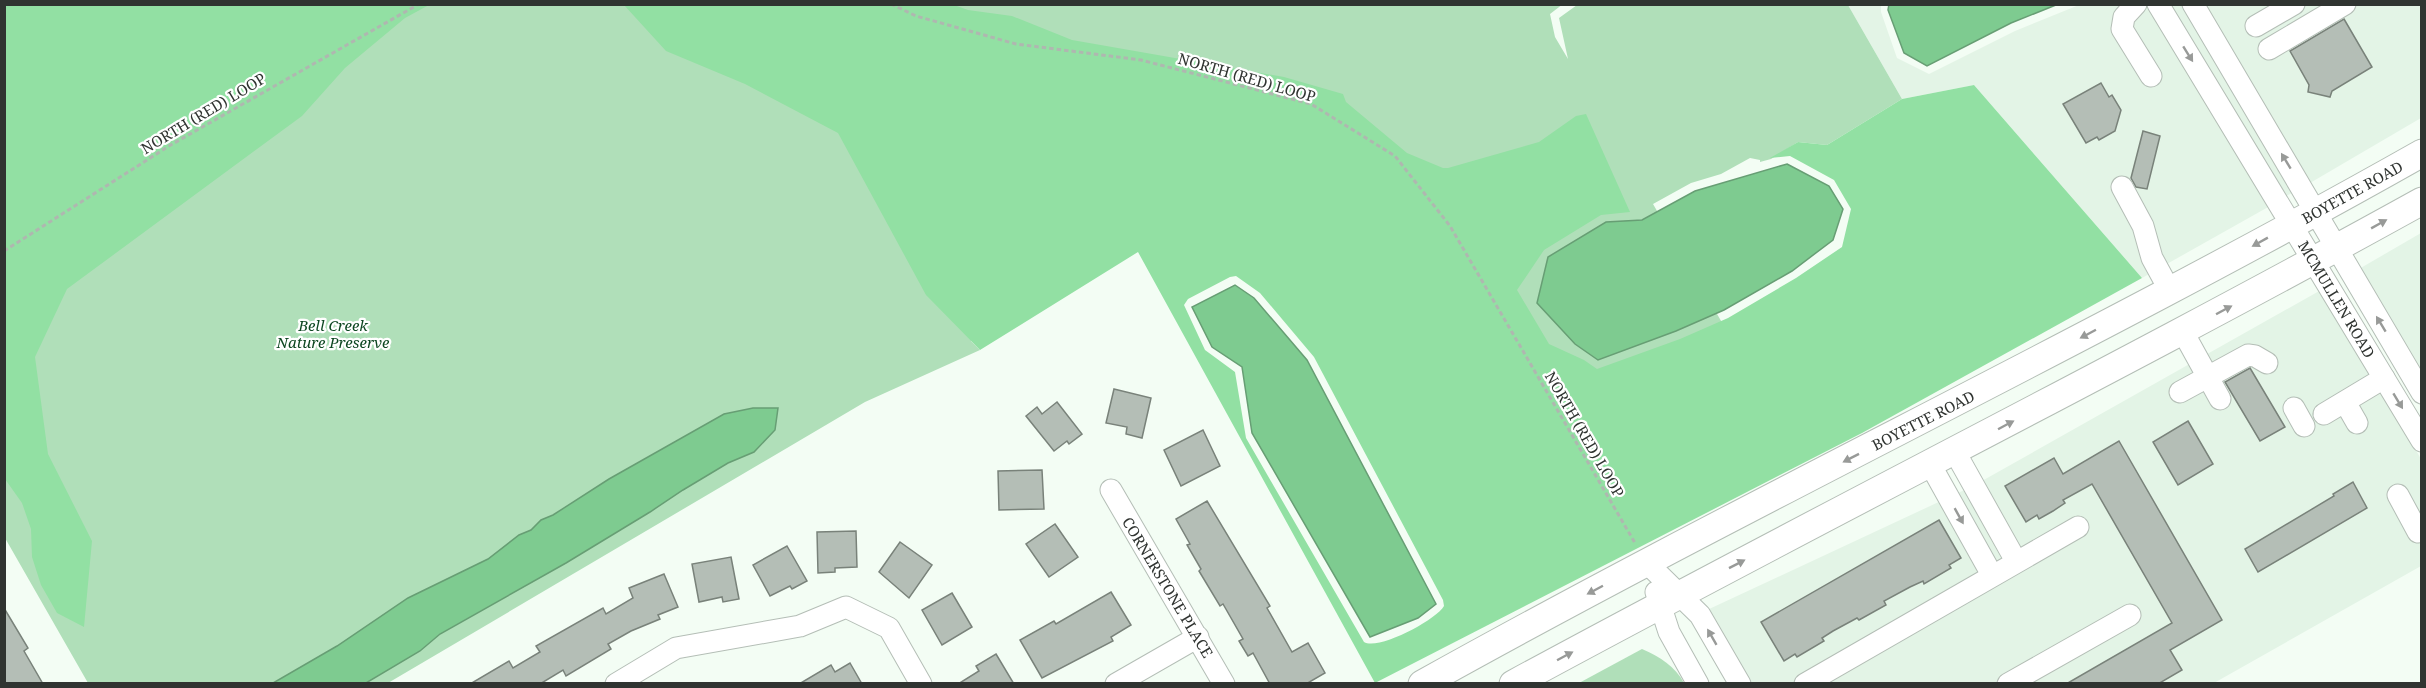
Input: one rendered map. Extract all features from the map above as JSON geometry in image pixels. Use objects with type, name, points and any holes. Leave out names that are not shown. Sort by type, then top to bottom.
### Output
[{"type":"main road","name":"BOYETTE ROAD","points":[[1422,684],[1647,563],[2170,291],[2421,153]]},
{"type":"main road","points":[[1514,684],[1669,599],[2183,332],[2421,201]]},
{"type":"street","points":[[2136,4],[2124,17],[2122,29],[2151,76]]},
{"type":"street","name":"MCMULLEN ROAD","points":[[2158,4],[2292,225],[2325,254],[2421,393]]},
{"type":"street","name":"MCMULLEN ROAD","points":[[2193,4],[2316,212],[2325,254],[2384,378],[2421,441]]},
{"type":"street","points":[[2262,37],[2294,4]]},
{"type":"street","points":[[2262,37],[2318,4]]},
{"type":"street","points":[[2262,37],[2345,4]]},
{"type":"street","points":[[2122,187],[2143,226],[2152,258],[2170,291]]},
{"type":"street","points":[[2183,332],[2220,399]]},
{"type":"street","points":[[2180,392],[2248,355],[2267,363]]},
{"type":"street","points":[[2324,414],[2384,378]]},
{"type":"street","points":[[2345,402],[2357,423]]},
{"type":"street","points":[[2294,408],[2304,426]]},
{"type":"street","points":[[1955,452],[2016,561]]},
{"type":"street","points":[[1930,464],[1992,575]]},
{"type":"street","name":"CORNERSTONE PLACE","points":[[1111,490],[1224,684]]},
{"type":"street","points":[[2398,495],[2418,532],[2421,530]]},
{"type":"street","points":[[1805,684],[2078,526]]},
{"type":"street","points":[[1647,563],[1669,599],[1700,615],[1740,684]]},
{"type":"street","points":[[1669,599],[1669,632],[1698,684]]},
{"type":"street","points":[[616,684],[676,648],[800,626],[846,607],[889,628],[921,684]]},
{"type":"street","points":[[2008,684],[2130,615]]},
{"type":"street","points":[[1116,684],[1198,637]]},
{"type":"path","name":"NORTH (RED) LOOP","points":[[4,250],[180,140],[419,4]]},
{"type":"path","name":"NORTH (RED) LOOP","points":[[891,4],[916,16],[1016,44],[1141,60],[1311,104],[1395,156],[1450,226],[1631,536]]},
{"type":"shaded area","points":[[1889,4],[2056,5],[2011,23],[1927,66],[1904,53],[1888,10]]},
{"type":"shaded area","points":[[4,5],[429,5],[405,18],[345,68],[302,116],[67,289],[35,357],[48,454],[92,541],[84,627],[57,613],[41,585],[32,557],[31,529],[22,503],[5,479]]},
{"type":"shaded area","points":[[624,5],[954,5],[968,10],[1012,16],[1072,40],[1284,77],[1343,94],[1346,102],[1407,153],[1443,168],[1539,142],[1576,116],[1586,114],[1630,212],[1601,215],[1544,250],[1517,290],[1549,344],[1584,360],[1597,369],[1680,339],[1728,318],[1796,278],[1842,247],[1851,209],[1834,180],[1790,156],[1770,158],[1798,142],[1827,145],[1902,99],[1974,85],[2142,278],[1862,433],[1375,683],[1138,252],[980,350],[926,295],[838,133],[745,84],[666,51]],"holes":[[[1236,276],[1260,293],[1314,357],[1443,600],[1444,606],[1439,612],[1406,633],[1381,642],[1371,644],[1364,642],[1246,438],[1235,372],[1205,350],[1184,305],[1188,299]]]},
{"type":"shaded area","points":[[1848,5],[1881,5],[1881,12],[1897,58],[1929,74],[2015,31],[2079,5],[2146,5],[2270,206],[2142,278],[1974,85],[1902,99]]},
{"type":"shaded area","points":[[2168,5],[2182,5],[2294,192],[2286,196]]},
{"type":"shaded area","points":[[2204,5],[2421,5],[2421,118],[2310,183]]},
{"type":"shaded area","points":[[1787,164],[1829,186],[1843,209],[1833,240],[1792,271],[1724,310],[1676,331],[1598,360],[1575,344],[1537,303],[1548,257],[1606,222],[1642,220],[1695,191]]},
{"type":"shaded area","points":[[2421,233],[2421,375],[2359,269]]},
{"type":"shaded area","points":[[1235,285],[1254,298],[1307,360],[1436,604],[1418,618],[1370,637],[1252,433],[1242,367],[1212,347],[1192,307]]},
{"type":"shaded area","points":[[2321,290],[2421,459],[2421,566],[2214,683],[1751,683],[1707,610],[1973,486]]},
{"type":"shaded area","points":[[753,408],[778,408],[775,430],[754,452],[728,463],[566,563],[440,634],[420,651],[366,683],[273,683],[337,646],[408,598],[488,559],[519,535],[531,530],[541,520],[553,515],[609,479],[724,414]]},
{"type":"green space","name":"Bell Creek Nature Preserve","points":[[1563,4],[1550,14],[1555,37],[1568,59],[1559,18],[1577,5],[1848,5],[1902,99],[1827,145],[1798,142],[1771,159],[1760,162],[1760,160],[1750,158],[1721,174],[1691,183],[1653,204],[1777,417],[1477,607],[1234,185],[971,341],[980,350],[865,402],[388,683],[88,683],[5,538],[4,5]]},
{"type":"green space","points":[[1642,649],[1666,663],[1684,683],[1579,683]]},
{"type":"building","points":[[2344,19],[2372,67],[2332,91],[2330,97],[2308,92],[2309,85],[2290,51]]},
{"type":"building","points":[[2101,83],[2109,97],[2112,95],[2121,110],[2115,131],[2099,140],[2097,137],[2086,143],[2063,104]]},
{"type":"building","points":[[2143,131],[2160,136],[2147,189],[2136,187],[2131,178]]},
{"type":"building","points":[[2250,368],[2285,427],[2260,441],[2225,382]]},
{"type":"building","points":[[1114,389],[1151,398],[1142,438],[1126,434],[1127,427],[1106,423]]},
{"type":"building","points":[[1057,402],[1082,434],[1069,444],[1067,441],[1054,451],[1026,416],[1037,407],[1042,414]]},
{"type":"building","points":[[2188,421],[2213,464],[2178,485],[2153,442]]},
{"type":"building","points":[[1203,430],[1220,466],[1181,486],[1164,450]]},
{"type":"building","points":[[2119,441],[2222,620],[2170,650],[2182,670],[2158,684],[2066,684],[2172,623],[2092,484],[2063,500],[2065,503],[2053,511],[2039,519],[2037,515],[2026,522],[2005,486],[2054,458],[2063,474]]},
{"type":"building","points":[[1042,470],[1044,509],[999,510],[998,471]]},
{"type":"building","points":[[2353,482],[2367,508],[2258,572],[2245,549],[2334,496],[2333,494]]},
{"type":"building","points":[[1207,501],[1270,606],[1267,608],[1292,652],[1308,643],[1325,673],[1306,684],[1270,684],[1253,653],[1248,656],[1239,641],[1243,639],[1223,604],[1220,606],[1199,571],[1201,569],[1187,545],[1190,544],[1176,519]]},
{"type":"building","points":[[1939,520],[1961,558],[1949,565],[1951,568],[1924,584],[1923,581],[1884,601],[1886,605],[1833,631],[1822,638],[1824,641],[1797,657],[1795,654],[1784,661],[1761,622]]},
{"type":"building","points":[[1055,524],[1078,557],[1049,577],[1026,544]]},
{"type":"building","points":[[856,531],[857,567],[835,568],[835,572],[818,573],[817,532]]},
{"type":"building","points":[[900,542],[932,565],[909,598],[879,572]]},
{"type":"building","points":[[787,546],[807,581],[770,596],[753,565]]},
{"type":"building","points":[[731,557],[739,599],[723,602],[722,597],[699,602],[692,564]]},
{"type":"building","points":[[664,574],[678,607],[658,615],[660,619],[608,644],[611,649],[566,676],[563,670],[540,684],[470,684],[509,661],[513,668],[540,652],[536,646],[603,608],[606,614],[633,598],[629,588]]},
{"type":"building","points":[[1111,592],[1131,625],[1111,637],[1113,641],[1042,678],[1020,640],[1054,621],[1056,624]]},
{"type":"building","points":[[952,593],[972,627],[942,645],[922,610]]},
{"type":"building","points":[[4,608],[28,648],[24,651],[43,684],[4,684]]},
{"type":"building","points":[[996,654],[1014,684],[958,684],[979,671],[976,666]]},
{"type":"building","points":[[850,663],[862,684],[799,684],[831,665],[835,672]]}]
